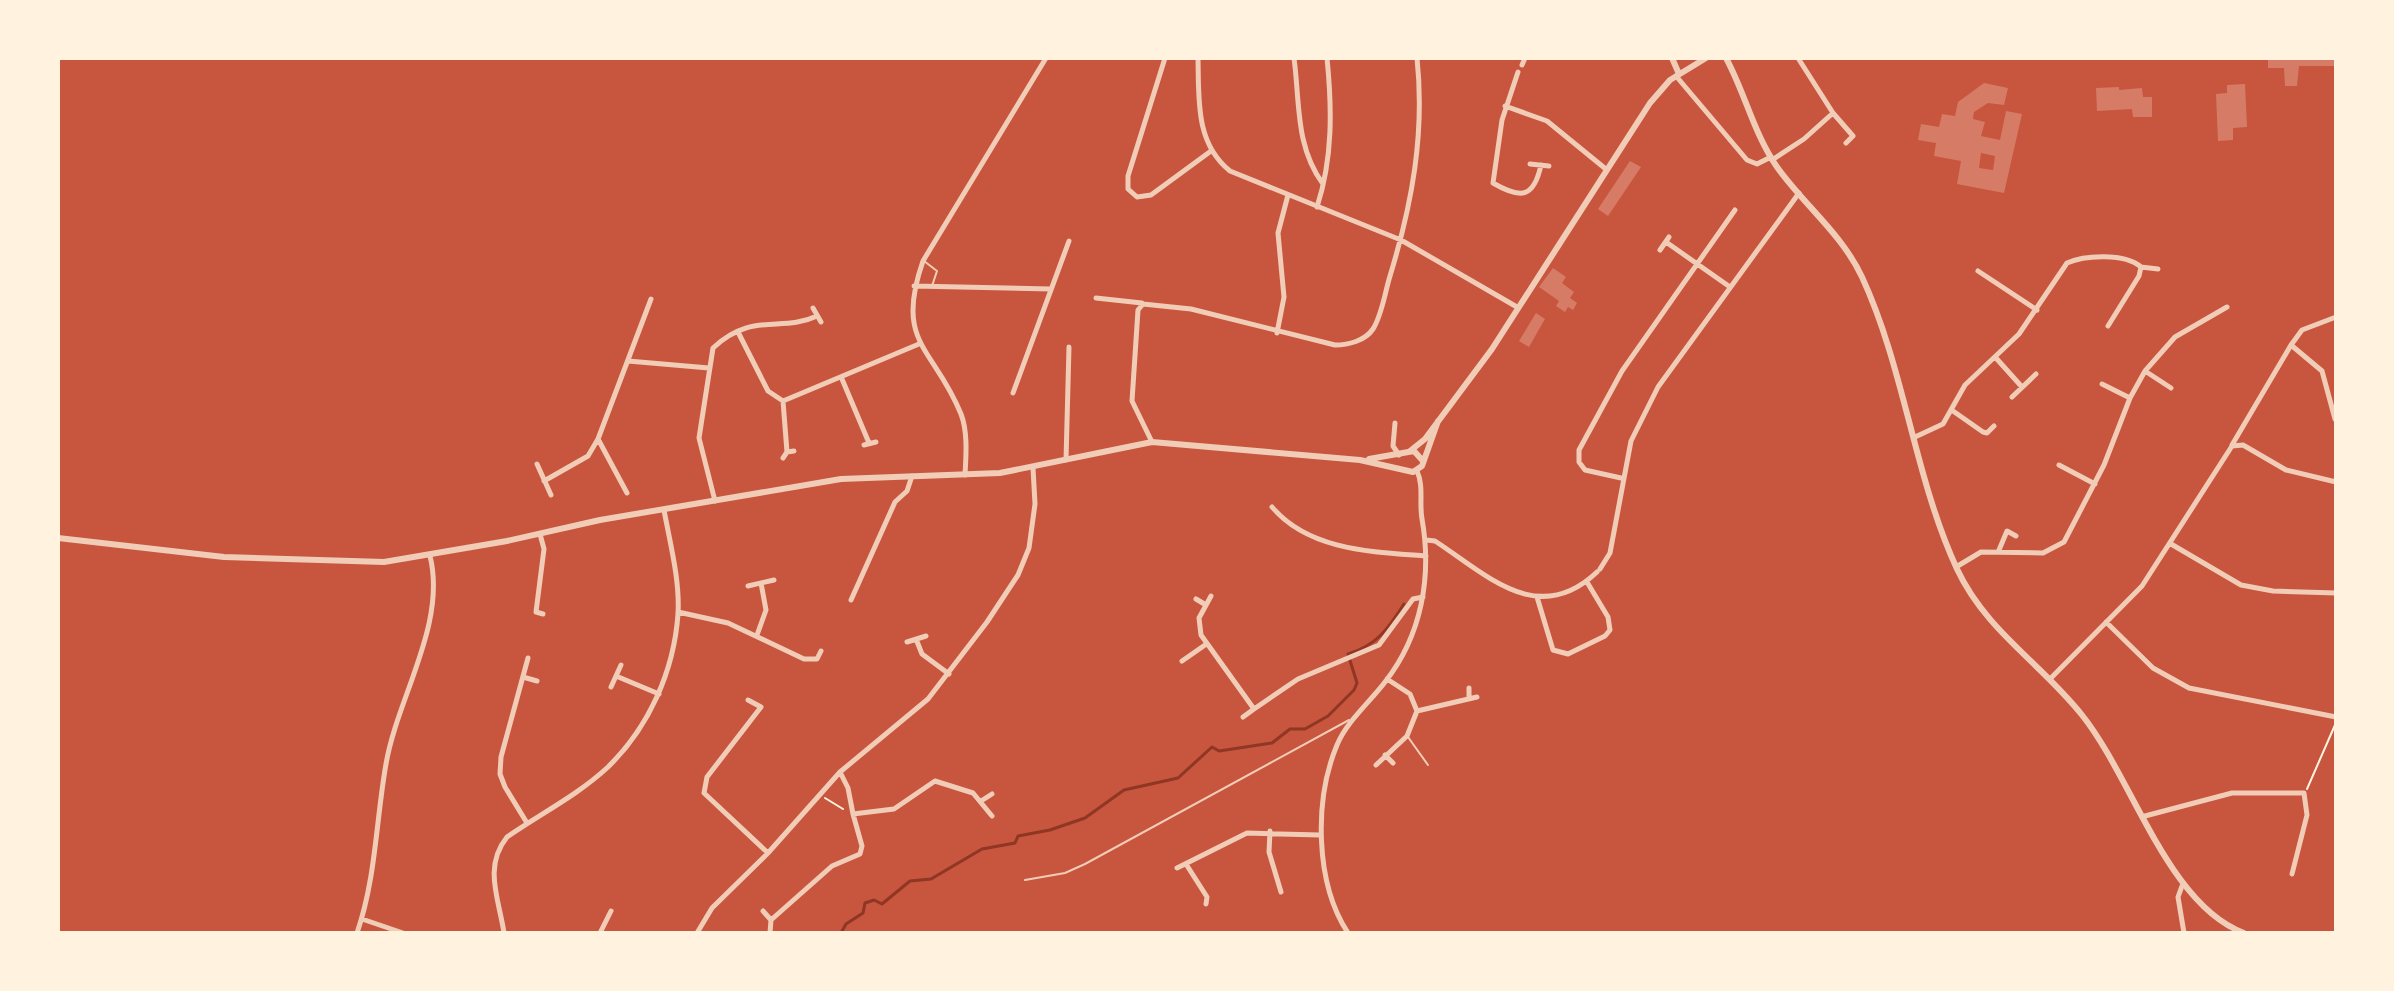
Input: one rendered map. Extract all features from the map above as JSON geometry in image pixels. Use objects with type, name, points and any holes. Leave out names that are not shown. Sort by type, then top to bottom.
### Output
[{"type":"street","points":[[965,476],[962,416],[919,344],[911,313],[914,286],[923,261],[1046,58]]},
{"type":"street","points":[[1165,58],[1128,176],[1128,189],[1137,197],[1151,195],[1211,151]]},
{"type":"street","points":[[1198,58],[1200,120],[1211,151],[1230,171],[1401,240],[1517,307]]},
{"type":"street","points":[[1294,58],[1305,152],[1323,185]]},
{"type":"street","points":[[1317,207],[1323,185],[1332,108],[1327,58]]},
{"type":"street","points":[[1096,298],[1191,309],[1277,333],[1335,345],[1363,338],[1372,330],[1378,316],[1401,240],[1418,160],[1417,58]]},
{"type":"street","points":[[1522,65],[1525,58]]},
{"type":"street","points":[[1671,58],[1678,75],[1747,160],[1757,164],[1804,139],[1833,113]]},
{"type":"street","points":[[1405,468],[1402,458],[1405,453],[1425,439],[1492,349],[1650,103],[1678,75],[1706,58]]},
{"type":"street","points":[[1726,58],[1772,158],[1844,246],[1861,274],[1879,317],[1931,498],[1956,567],[1995,628],[2050,679],[2101,740],[2182,886],[2205,911],[2241,932]]},
{"type":"street","points":[[1798,58],[1833,113],[1853,136],[1846,143]]},
{"type":"street","points":[[1518,72],[1505,106],[1493,183],[1525,194],[1531,192],[1536,187],[1541,165]]},
{"type":"street","points":[[1505,106],[1547,121],[1607,170]]},
{"type":"street","points":[[1530,164],[1549,166]]},
{"type":"street","points":[[1426,540],[1435,541],[1509,590],[1537,597],[1564,594],[1587,582],[1610,553],[1621,478],[1631,441],[1658,387],[1799,193]]},
{"type":"street","points":[[1277,333],[1284,297],[1278,233],[1288,195]]},
{"type":"street","points":[[1621,478],[1585,470],[1579,462],[1579,450],[1622,371],[1735,210]]},
{"type":"street","points":[[1660,250],[1668,239],[1730,287]]},
{"type":"street","points":[[1013,393],[1069,241]]},
{"type":"street","points":[[1915,437],[1938,429],[1953,411],[1965,385],[1996,358],[2037,310],[2058,273],[2074,260],[2112,258],[2158,269]]},
{"type":"street","points":[[2108,326],[2139,276],[2141,267]]},
{"type":"street","points":[[1978,271],[2037,310]]},
{"type":"street","points":[[914,286],[1051,289]]},
{"type":"street","points":[[544,481],[588,456],[598,439],[651,299]]},
{"type":"street","points":[[1143,304],[1138,310],[1132,401],[1136,416],[1152,442]]},
{"type":"street","points":[[1956,567],[1981,552],[2043,553],[2064,542],[2095,484],[2130,398],[2145,371],[2175,337],[2227,307]]},
{"type":"street","points":[[715,501],[699,438],[713,348],[758,323],[819,319],[813,308]]},
{"type":"street","points":[[2050,679],[2142,586],[2302,330],[2336,317]]},
{"type":"street","points":[[738,332],[768,391],[783,401],[790,451],[783,458]]},
{"type":"street","points":[[783,401],[842,379],[919,344]]},
{"type":"street","points":[[2291,345],[2322,371],[2335,419]]},
{"type":"street","points":[[1066,460],[1069,347]]},
{"type":"street","points":[[1996,358],[2022,387]]},
{"type":"street","points":[[628,361],[709,368]]},
{"type":"street","points":[[2145,371],[2171,388]]},
{"type":"street","points":[[2012,397],[2036,374]]},
{"type":"street","points":[[842,379],[870,443]]},
{"type":"street","points":[[2102,384],[2130,398]]},
{"type":"street","points":[[1953,411],[1983,432],[1994,426]]},
{"type":"street","points":[[1348,933],[1329,895],[1320,835],[1325,786],[1337,743],[1387,679],[1413,633],[1423,597],[1426,556],[1417,471],[1438,421]]},
{"type":"street","points":[[1395,423],[1393,446],[1405,453]]},
{"type":"street","points":[[598,439],[627,493]]},
{"type":"street","points":[[58,538],[186,553],[373,563],[430,556],[539,533],[841,479],[965,476],[1033,468],[1152,442],[1360,460],[1417,471]]},
{"type":"street","points":[[2232,446],[2243,445],[2286,470],[2336,482]]},
{"type":"street","points":[[1360,460],[1417,452],[1423,461]]},
{"type":"street","points":[[537,464],[551,495]]},
{"type":"street","points":[[2059,465],[2095,484]]},
{"type":"street","points":[[697,933],[712,908],[768,853],[840,772],[928,699],[987,622],[1024,563],[1035,513],[1033,468]]},
{"type":"street","points":[[851,600],[895,502],[911,484],[912,475]]},
{"type":"street","points":[[1272,507],[1284,520],[1336,545],[1426,556]]},
{"type":"street","points":[[504,933],[493,862],[507,837],[608,767],[633,738],[659,694],[678,612],[664,510]]},
{"type":"street","points":[[1999,550],[2007,531],[2016,536]]},
{"type":"street","points":[[539,533],[544,549],[536,612],[543,614]]},
{"type":"street","points":[[2171,544],[2241,585],[2273,591],[2336,593]]},
{"type":"street","points":[[357,933],[374,858],[386,762],[430,610],[434,582],[430,556]]},
{"type":"street","points":[[748,586],[774,580]]},
{"type":"street","points":[[1537,597],[1553,650],[1568,654],[1610,630],[1608,617],[1587,582]]},
{"type":"street","points":[[757,635],[766,610],[761,583]]},
{"type":"street","points":[[1211,596],[1198,626],[1205,645],[1254,709]]},
{"type":"street","points":[[1243,717],[1298,679],[1379,645],[1413,599],[1423,597]]},
{"type":"street","points":[[1196,599],[1206,605]]},
{"type":"street","points":[[678,612],[728,623],[804,659],[817,659],[821,651]]},
{"type":"street","points":[[2106,622],[2153,668],[2189,688],[2336,717]]},
{"type":"street","points":[[907,642],[926,636]]},
{"type":"street","points":[[916,639],[922,654],[949,674]]},
{"type":"street","points":[[1182,661],[1205,645]]},
{"type":"street","points":[[527,823],[500,774],[501,757],[528,658]]},
{"type":"street","points":[[611,687],[621,665]]},
{"type":"street","points":[[616,676],[659,694]]},
{"type":"street","points":[[523,677],[537,681]]},
{"type":"street","points":[[1376,765],[1407,736],[1417,711],[1410,694],[1387,679]]},
{"type":"street","points":[[1469,688],[1469,698]]},
{"type":"street","points":[[1417,711],[1477,697]]},
{"type":"street","points":[[748,700],[761,707],[707,777],[704,793],[768,853]]},
{"type":"street","points":[[1385,755],[1393,763]]},
{"type":"street","points":[[770,933],[771,920],[832,866],[860,854],[862,846],[848,788],[840,772]]},
{"type":"street","points":[[853,814],[894,809],[935,781],[973,793],[992,816]]},
{"type":"street","points":[[2145,816],[2238,792],[2304,793],[2307,815],[2292,874]]},
{"type":"street","points":[[981,801],[992,794]]},
{"type":"street","points":[[1177,868],[1247,833],[1270,831],[1295,837],[1320,835]]},
{"type":"street","points":[[1270,831],[1269,852],[1281,892]]},
{"type":"street","points":[[1186,864],[1207,897],[1206,904]]},
{"type":"street","points":[[2182,886],[2178,897],[2184,933]]},
{"type":"street","points":[[1207,897],[1214,896]]},
{"type":"street","points":[[600,933],[611,911]]},
{"type":"street","points":[[763,911],[771,920]]},
{"type":"street","points":[[362,919],[403,933]]},
{"type":"lane","points":[[923,261],[935,268],[937,276],[931,286]]},
{"type":"lane","points":[[1025,880],[1065,873],[1085,864],[1357,715]]},
{"type":"lane","points":[[1407,736],[1428,765]]},
{"type":"path","points":[[2304,793],[2336,724]]},
{"type":"path","points":[[821,795],[853,814]]},
{"type":"building","points":[[2268,58],[2336,58],[2336,66],[2299,66],[2297,86],[2285,86],[2284,68],[2268,68]]},
{"type":"building","points":[[1984,83],[2008,88],[2004,105],[1988,103],[1974,112],[1973,119],[1985,122],[1981,136],[2000,140],[2006,111],[2022,114],[2004,193],[1957,184],[1961,161],[1934,156],[1936,143],[1918,140],[1921,124],[1939,127],[1942,114],[1955,116],[1958,102]],"holes":[[[1981,153],[1995,156],[1993,170],[1979,168]]]},
{"type":"building","points":[[2245,84],[2247,127],[2233,128],[2233,140],[2218,141],[2216,94],[2227,93],[2227,85]]},
{"type":"building","points":[[2119,87],[2119,90],[2142,88],[2143,97],[2152,97],[2152,117],[2133,117],[2132,109],[2097,111],[2096,88]]},
{"type":"building","points":[[1630,161],[1641,167],[1608,216],[1598,209]]},
{"type":"building","points":[[1553,268],[1566,277],[1562,283],[1574,292],[1570,298],[1577,303],[1573,310],[1568,307],[1565,312],[1556,306],[1559,301],[1539,287]]},
{"type":"building","points":[[1536,313],[1545,319],[1529,347],[1519,341]]},
{"type":"waterway","points":[[841,933],[846,924],[863,913],[865,903],[874,900],[882,904],[910,881],[931,879],[982,849],[1015,843],[1018,836],[1050,830],[1085,818],[1124,790],[1178,778],[1212,747],[1219,751],[1272,743],[1290,729],[1305,729],[1328,716],[1357,683],[1348,654],[1381,635],[1404,604]]}]
